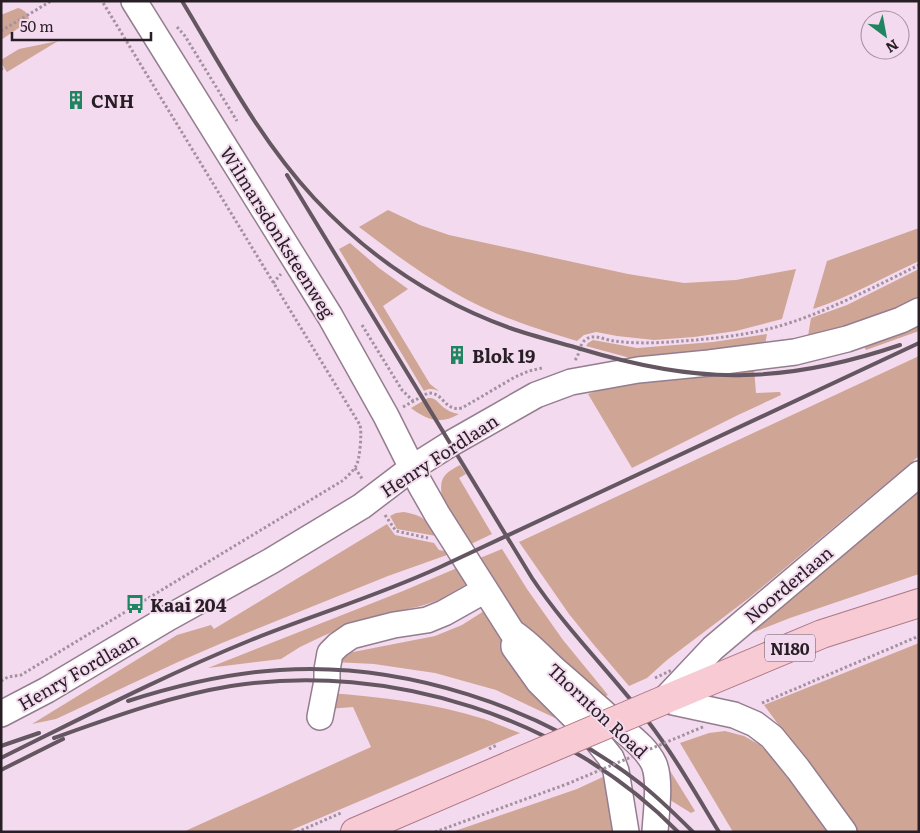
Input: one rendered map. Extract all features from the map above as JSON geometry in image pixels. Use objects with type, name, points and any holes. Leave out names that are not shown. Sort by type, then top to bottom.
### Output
[{"type":"main road","name":"Noorderlaan","points":[[355,832],[822,634],[919,603]]},
{"type":"street","name":"Wilmarsdonksteenweg","points":[[139,3],[330,316],[386,416],[412,468]]},
{"type":"street","name":"Henry Fordlaan","points":[[4,708],[47,690],[168,618],[271,561],[349,514],[412,468],[450,444],[536,395],[571,382],[638,370],[795,352],[847,339],[901,320],[919,311]]},
{"type":"street","name":"Thornton Road","points":[[412,468],[436,514],[512,632],[514,647],[539,682],[596,739],[611,758],[616,771],[626,832]]},
{"type":"street","name":"Noorderlaan","points":[[664,700],[713,648],[919,474]]},
{"type":"street","points":[[320,717],[330,653],[338,646],[351,636],[364,632],[436,617],[485,590]]},
{"type":"street","name":"Thornton Road","points":[[512,632],[523,638],[543,659],[637,742],[651,758],[657,774],[655,832]]},
{"type":"street","points":[[664,700],[734,715],[755,724],[772,737],[844,832]]},
{"type":"path","points":[[1,32],[50,1]]},
{"type":"path","points":[[1,681],[8,677],[21,675],[342,481],[355,468],[358,462],[362,431],[360,425],[102,1]]},
{"type":"path","points":[[570,362],[574,361],[577,357],[583,342],[592,336],[625,342],[683,341],[748,333],[778,326],[836,304],[919,265]]},
{"type":"path","points":[[413,401],[432,392],[437,394],[449,407],[462,408],[522,373],[545,367]]},
{"type":"path","points":[[355,468],[396,531],[436,540],[440,545],[456,545]]},
{"type":"path","points":[[436,832],[567,784],[919,636]]},
{"type":"shaded area","points":[[18,8],[26,13],[29,21],[1,40],[1,15]]},
{"type":"shaded area","points":[[58,41],[7,72],[1,63],[1,60],[19,49]]},
{"type":"shaded area","points":[[388,210],[420,225],[449,235],[628,274],[684,283],[736,280],[796,269],[782,319],[736,331],[694,337],[654,340],[596,332],[584,335],[577,341],[514,320],[468,300],[441,285],[393,253],[359,227]]},
{"type":"shaded area","points":[[919,228],[919,261],[854,293],[813,309],[827,261]]},
{"type":"shaded area","points":[[350,243],[379,268],[408,289],[383,306],[430,384],[439,391],[428,389],[424,391],[339,249]]},
{"type":"shaded area","points":[[919,269],[919,299],[884,314],[851,325],[808,336],[811,318],[847,305]]},
{"type":"shaded area","points":[[919,324],[919,331],[866,350],[864,346]]},
{"type":"shaded area","points":[[767,334],[765,345],[634,359],[586,346],[593,340],[637,348],[713,342]]},
{"type":"shaded area","points":[[919,356],[919,456],[749,598],[667,660],[647,678],[629,686],[569,614],[519,542]]},
{"type":"shaded area","points":[[754,369],[756,393],[780,392],[781,395],[632,468],[588,394],[610,387],[633,383]]},
{"type":"shaded area","points":[[428,398],[436,400],[448,410],[459,414],[446,419],[434,420],[423,416],[411,408]]},
{"type":"shaded area","points":[[460,465],[466,474],[459,478],[492,534],[471,544],[442,498],[441,486],[443,477]]},
{"type":"shaded area","points":[[919,487],[919,574],[790,618],[739,638]]},
{"type":"shaded area","points":[[404,512],[424,519],[436,536],[397,529],[390,516]]},
{"type":"shaded area","points":[[387,524],[395,535],[434,543],[439,550],[444,551],[447,555],[388,576],[222,643],[56,719],[32,724],[177,635],[211,625],[214,629]]},
{"type":"shaded area","points":[[502,549],[527,589],[563,640],[608,695],[599,699],[526,629],[480,558]]},
{"type":"shaded area","points":[[457,568],[467,584],[439,600],[372,617],[347,626],[300,647],[281,659],[208,668],[403,591]]},
{"type":"shaded area","points":[[484,611],[512,657],[562,715],[555,718],[496,690],[435,673],[374,664],[334,662],[348,653],[435,636],[462,625]]},
{"type":"shaded area","points":[[919,643],[919,832],[857,832],[764,705]]},
{"type":"shaded area","points":[[329,693],[427,705],[465,713],[520,733],[287,832],[183,832],[371,747],[353,707],[328,709]]},
{"type":"shaded area","points":[[725,731],[744,736],[760,745],[774,760],[829,832],[733,832],[680,743],[709,733]]},
{"type":"shaded area","points":[[659,753],[695,811],[691,813],[667,798]]},
{"type":"shaded area","points":[[605,776],[618,832],[452,832],[577,789]]},
{"type":"railway","points":[[182,1],[259,128],[314,198],[380,258],[429,290],[482,317],[510,328],[601,355],[662,369],[703,374],[745,375],[804,370],[843,362],[900,345]]},
{"type":"railway","points":[[287,175],[532,578],[559,615],[657,733],[719,832]]},
{"type":"railway","points":[[1,758],[219,653],[392,588],[438,568],[919,343]]},
{"type":"railway","points":[[128,701],[203,681],[241,674],[280,670],[327,669],[374,673],[421,682],[468,694],[513,711],[557,731],[599,754],[659,799],[693,832]]},
{"type":"railway","points":[[54,738],[164,701],[231,686],[291,680],[352,682],[413,691],[472,707],[529,729],[584,758],[633,792],[678,832]]},
{"type":"railway","points":[[1,746],[39,733]]},
{"type":"railway","points":[[1,770],[63,739]]},
{"type":"place","name":"CNH","points":[[76,100]]},
{"type":"place","name":"Blok 19","points":[[457,355]]},
{"type":"place","name":"Kaai 204","points":[[135,604]]}]
